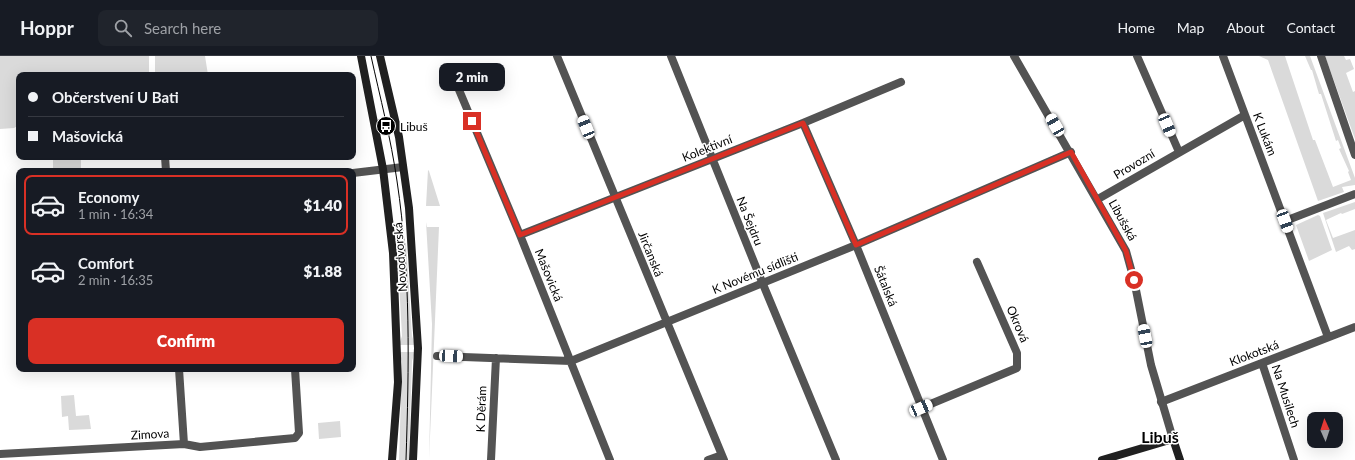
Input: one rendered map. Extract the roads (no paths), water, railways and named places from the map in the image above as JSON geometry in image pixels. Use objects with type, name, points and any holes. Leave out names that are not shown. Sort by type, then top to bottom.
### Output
[{"type":"main road","name":"Novodvorská","points":[[360,56],[383,169],[389,213],[396,295],[398,382],[392,460]]},
{"type":"main road","name":"Novodvorská","points":[[380,56],[398,132],[409,208],[418,348],[413,460]]},
{"type":"main road","points":[[1102,460],[1173,439]]},
{"type":"main road","name":"Libušská","points":[[1173,439],[1180,460]]},
{"type":"street","name":"Jirčanská","points":[[557,56],[723,457]]},
{"type":"street","name":"Na Šejdru","points":[[671,56],[762,283],[836,460]]},
{"type":"street","name":"Libušská","points":[[1014,56],[1098,199],[1126,251],[1134,280],[1150,365],[1173,439]]},
{"type":"street","points":[[1137,56],[1179,152]]},
{"type":"street","name":"K Lukám","points":[[1223,56],[1328,337]]},
{"type":"street","points":[[1321,56],[1355,155]]},
{"type":"street","name":"Mašovická","points":[[454,78],[520,235],[610,460]]},
{"type":"street","name":"Kolektivní","points":[[520,235],[803,123],[901,82]]},
{"type":"street","name":"Provozní","points":[[1098,199],[1245,115]]},
{"type":"street","name":"Šátalská","points":[[803,123],[856,245],[943,460]]},
{"type":"street","name":"K Novému sídlišti","points":[[437,356],[571,361],[856,245],[1071,152]]},
{"type":"street","points":[[356,173],[403,167]]},
{"type":"street","points":[[1285,221],[1355,194]]},
{"type":"street","name":"Okrová","points":[[921,408],[1017,368],[1017,353],[977,262]]},
{"type":"street","name":"Klokotská","points":[[1162,402],[1355,327]]},
{"type":"street","name":"K Děrám","points":[[491,460],[496,358]]},
{"type":"street","name":"Na Musilech","points":[[1262,363],[1294,460]]},
{"type":"street","points":[[180,372],[184,444]]},
{"type":"street","name":"Zimova","points":[[0,454],[15,456],[184,444],[200,447],[295,438],[299,433],[295,372]]},
{"type":"street","points":[[708,460],[723,457]]},
{"type":"tram line","points":[[371,56],[389,134],[402,216],[408,320],[406,460]]},
{"type":"place","name":"Libuš","points":[[386,126]]},
{"type":"district","name":"Libuš","points":[[1160,436]]}]
